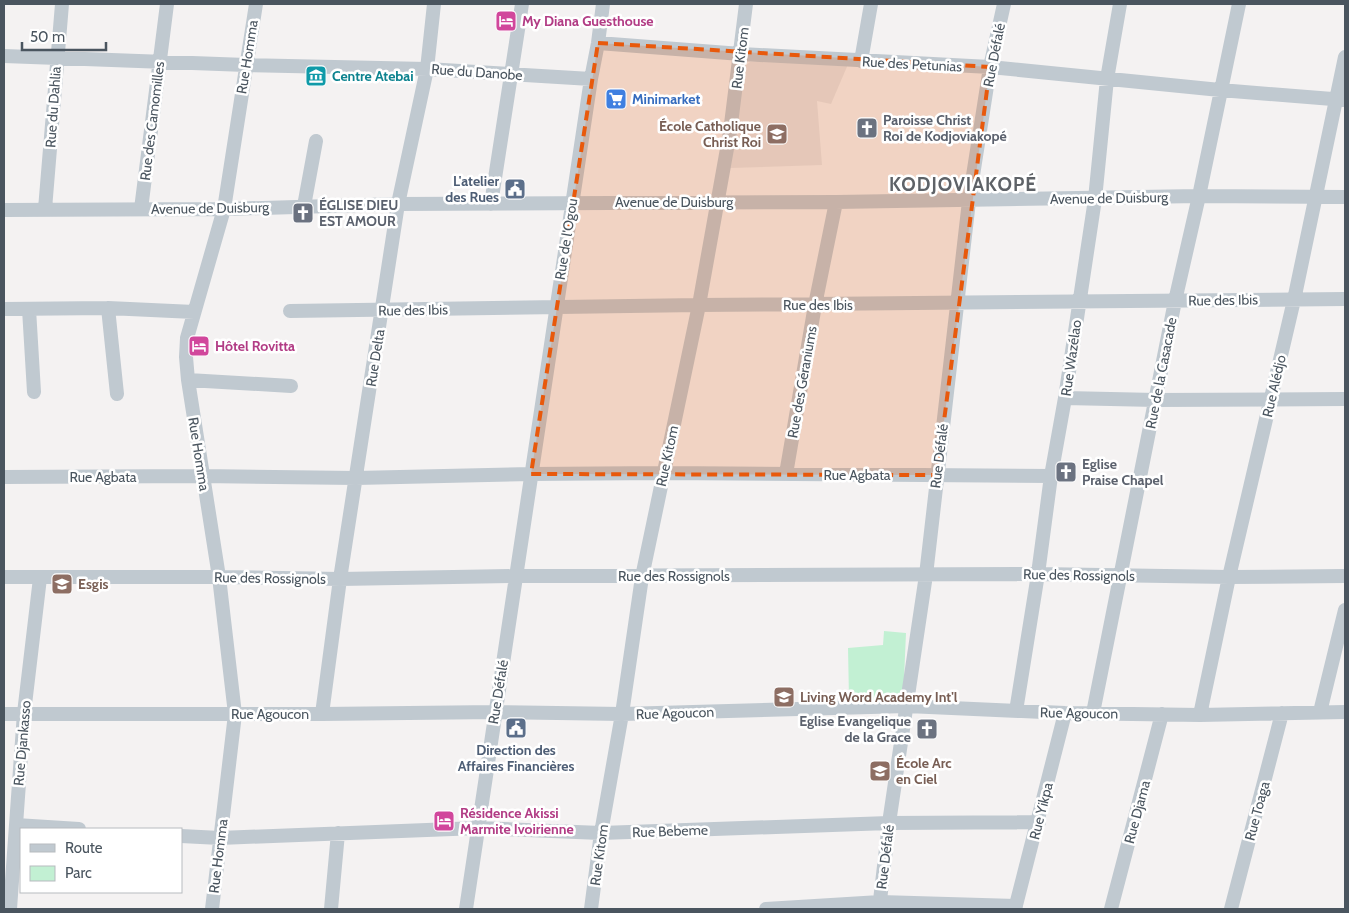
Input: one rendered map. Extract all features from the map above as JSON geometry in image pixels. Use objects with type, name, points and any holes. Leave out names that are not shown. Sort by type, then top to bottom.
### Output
[{"type":"street","name":"Rue du Dahlia","points":[[45,210],[62,4]]},
{"type":"street","name":"Rue des Camomilles","points":[[141,209],[167,4]]},
{"type":"street","name":"Rue Homma","points":[[212,909],[235,714],[218,576],[188,380],[186,344],[224,209],[256,4]]},
{"type":"street","name":"Rue Delta","points":[[322,714],[340,579],[398,204],[427,69],[434,4]]},
{"type":"street","points":[[491,204],[522,4]]},
{"type":"street","name":"Rue de l'Ogou","points":[[531,474],[603,4]]},
{"type":"street","name":"Rue Kitom","points":[[591,909],[601,833],[622,714],[642,577],[698,305],[730,132],[746,4]]},
{"type":"street","points":[[861,61],[871,4]]},
{"type":"street","name":"Rue Défalé","points":[[879,906],[889,823],[926,575],[969,201],[990,68],[1004,4]]},
{"type":"street","name":"Rue Wazélao","points":[[1016,711],[1095,199],[1107,79],[1120,4]]},
{"type":"street","name":"Rue de la Casacade","points":[[1093,713],[1175,301],[1239,4]]},
{"type":"street","name":"Rue des Petunias","points":[[598,43],[741,54],[990,68],[1341,100]]},
{"type":"street","name":"Rue du Danobe","points":[[4,56],[246,65],[427,69],[591,79]]},
{"type":"street","name":"Rue Alédjo","points":[[1200,715],[1316,197],[1341,100],[1345,57]]},
{"type":"street","points":[[304,206],[316,141]]},
{"type":"street","name":"Avenue de Duisburg","points":[[4,210],[224,209],[398,204],[969,201],[1199,196],[1345,197]]},
{"type":"street","name":"Rue des Géraniums","points":[[786,474],[815,305],[836,202]]},
{"type":"street","name":"Rue des Ibis","points":[[290,311],[1345,299]]},
{"type":"street","points":[[108,308],[117,394]]},
{"type":"street","points":[[4,309],[108,308],[194,312]]},
{"type":"street","points":[[29,309],[34,392]]},
{"type":"street","points":[[188,380],[291,386]]},
{"type":"street","points":[[1065,398],[1156,400],[1345,398]]},
{"type":"street","name":"Rue Agbata","points":[[4,477],[202,476],[356,478],[664,473],[1051,476]]},
{"type":"street","name":"Rue Défalé","points":[[466,909],[531,474]]},
{"type":"street","name":"Rue des Rossignols","points":[[4,577],[218,576],[340,579],[516,576],[1038,574],[1230,578],[1345,576]]},
{"type":"street","name":"Rue Djankasso","points":[[10,909],[24,713],[40,578]]},
{"type":"street","points":[[1320,712],[1345,610]]},
{"type":"street","name":"Rue Agoucon","points":[[4,714],[495,712],[622,714],[907,706],[1065,713],[1200,715],[1345,712]]},
{"type":"street","name":"Rue Yikpa","points":[[1016,907],[1065,713]]},
{"type":"street","name":"Rue Toaga","points":[[1231,909],[1282,713]]},
{"type":"street","name":"Rue Djama","points":[[1111,909],[1162,714]]},
{"type":"street","name":"Rue Bebeme","points":[[182,836],[220,838],[478,828],[601,833],[889,823],[1038,822]]},
{"type":"street","points":[[16,825],[63,828]]},
{"type":"street","points":[[331,909],[338,833]]},
{"type":"street","points":[[766,909],[879,906],[1016,907]]},
{"type":"highlighted area","points":[[598,43],[990,67],[937,475],[531,474]]},
{"type":"shaded area","name":"École Catholique Christ Roi","points":[[750,62],[849,62],[831,104],[817,101],[822,165],[730,168],[745,66]]},
{"type":"green space","points":[[884,631],[906,633],[903,702],[849,699],[848,648],[883,645]]},
{"type":"place","name":"My Diana Guesthouse","points":[[506,21]]},
{"type":"place","name":"Centre Atebai","points":[[316,76]]},
{"type":"place","name":"Minimarket","points":[[616,99]]},
{"type":"place","name":"Paroisse Christ Roi de Kodjoviakopé","points":[[867,128]]},
{"type":"place","name":"École Catholique Christ Roi","points":[[777,134]]},
{"type":"place","name":"L'atelier des Rues","points":[[515,189]]},
{"type":"place","name":"ÉGLISE DIEU EST AMOUR","points":[[303,213]]},
{"type":"place","name":"Hôtel Rovitta","points":[[199,346]]},
{"type":"place","name":"Eglise Praise Chapel","points":[[1066,472]]},
{"type":"place","name":"Esgis","points":[[62,584]]},
{"type":"place","name":"Living Word Academy Int'l","points":[[784,697]]},
{"type":"place","name":"Direction des Affaires Financières","points":[[516,728]]},
{"type":"place","name":"Eglise Evangelique de la Grace","points":[[927,729]]},
{"type":"place","name":"École Arc en Ciel","points":[[880,771]]},
{"type":"place","name":"Résidence Akissi Marmite Ivoirienne","points":[[444,821]]},
{"type":"district","name":"KODJOVIAKOPÉ","points":[[963,184]]}]
